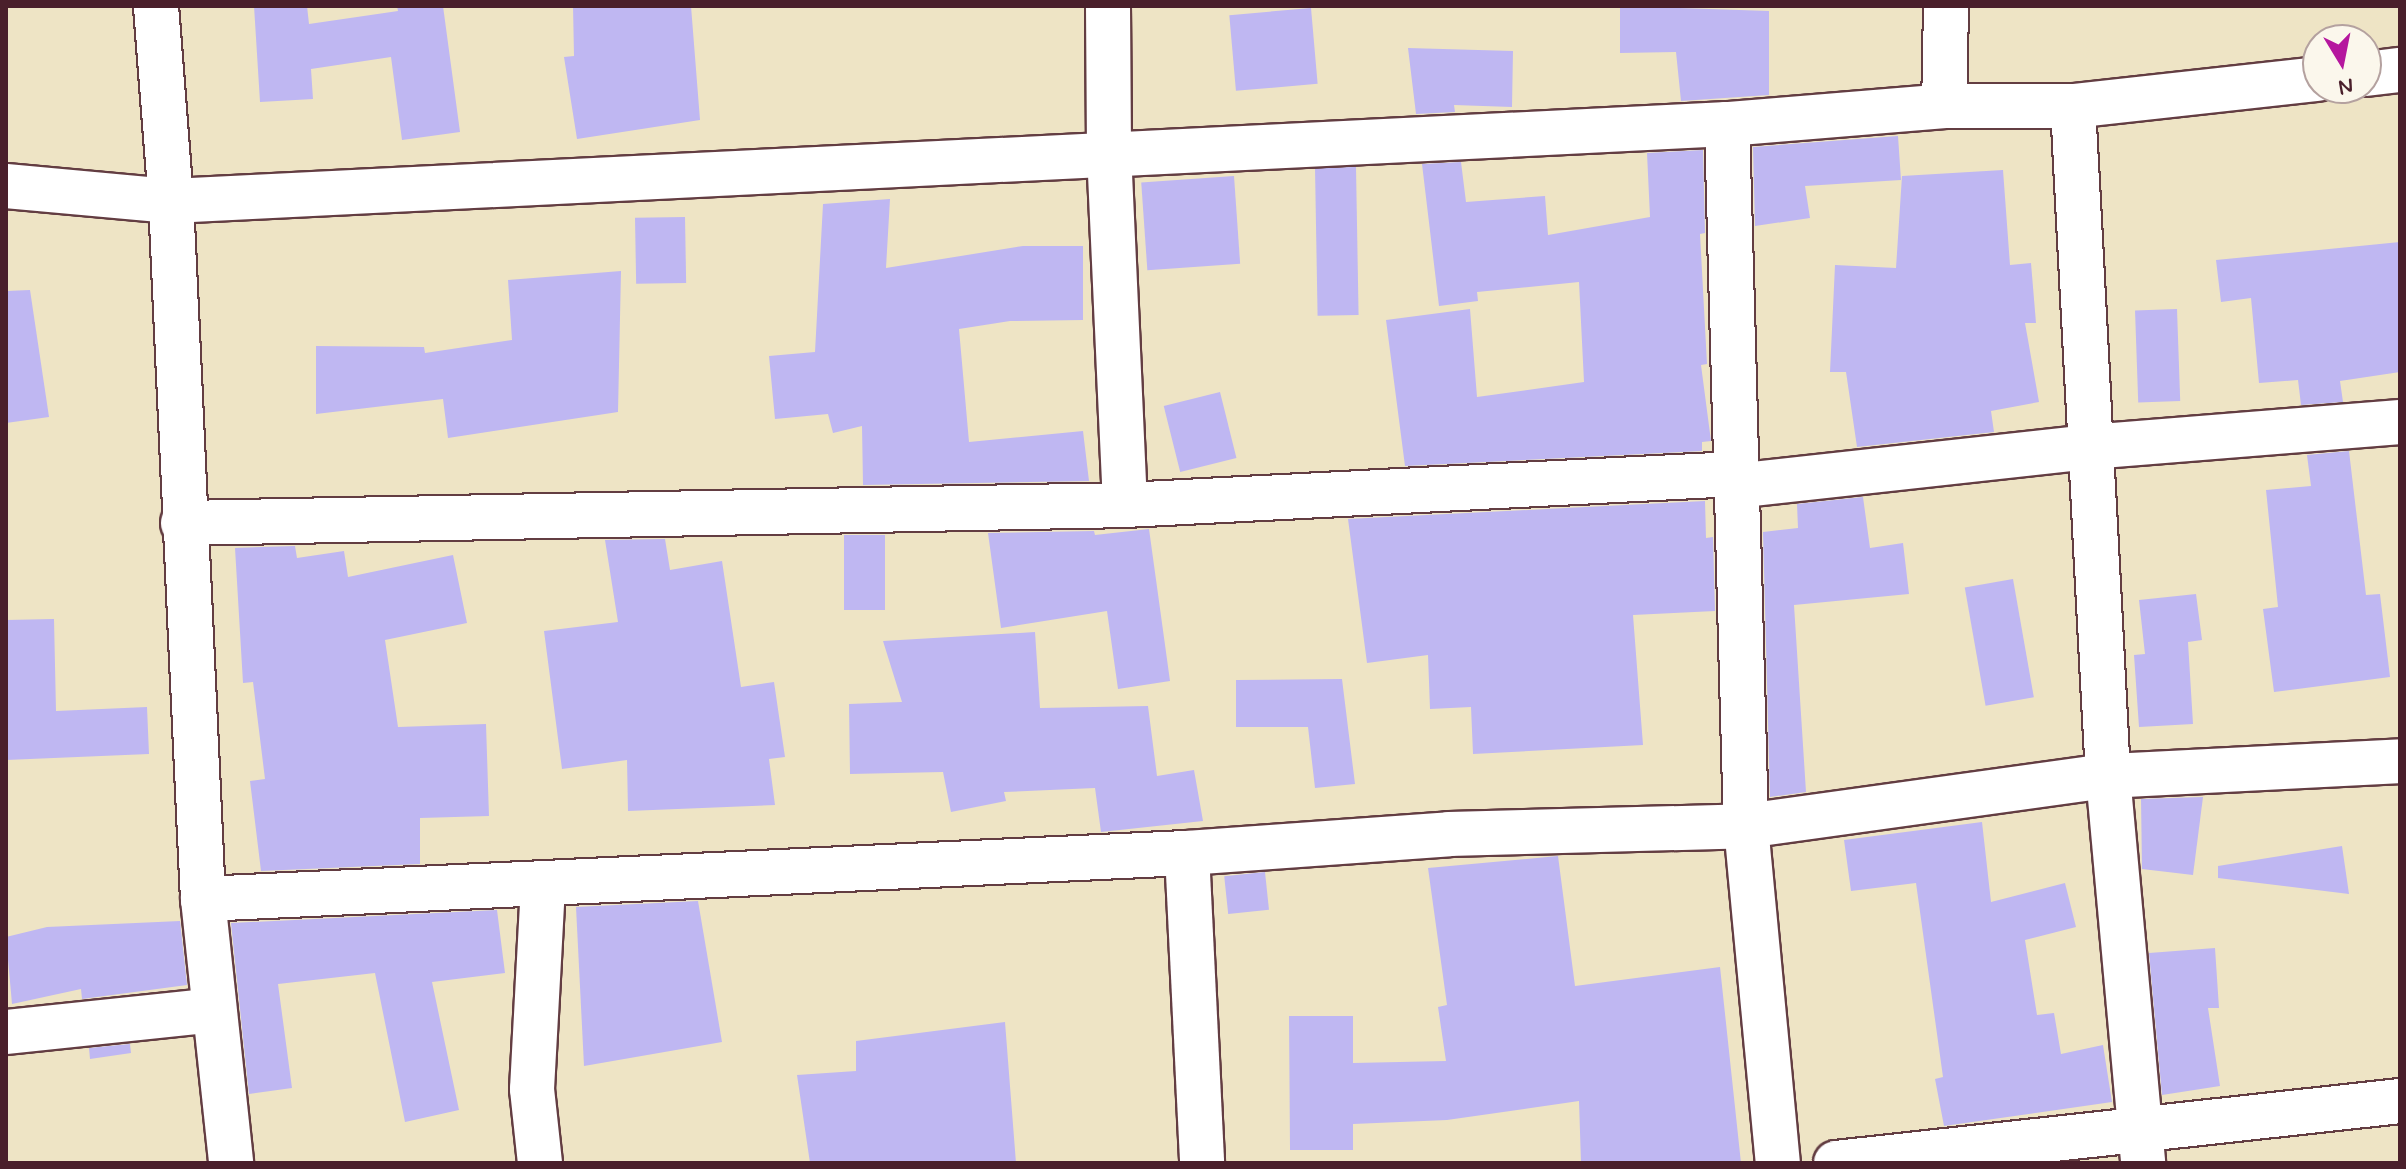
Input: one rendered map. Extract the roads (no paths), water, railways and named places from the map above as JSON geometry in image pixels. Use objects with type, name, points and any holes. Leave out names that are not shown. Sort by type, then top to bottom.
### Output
[{"type":"street","points":[[156,6],[171,201],[183,523],[203,899],[231,1163]]},
{"type":"street","points":[[1108,6],[1109,152],[1125,505]]},
{"type":"street","points":[[1944,106],[1946,6]]},
{"type":"street","points":[[6,186],[171,201],[1109,152],[1727,124],[1944,106],[2073,106],[2302,81]]},
{"type":"street","points":[[2073,106],[2108,776],[2142,1148]]},
{"type":"street","points":[[1727,124],[1734,480],[1746,826],[1778,1163]]},
{"type":"street","points":[[183,523],[1125,505],[1734,480],[2400,422]]},
{"type":"street","points":[[203,899],[1187,853],[1449,834],[1746,826],[2108,776],[2400,761]]},
{"type":"street","points":[[1187,853],[1202,1163]]},
{"type":"street","points":[[540,1163],[532,1089],[543,883]]},
{"type":"street","points":[[6,1032],[214,1010]]},
{"type":"street","points":[[1836,1163],[2142,1148],[2400,1101]]}]
